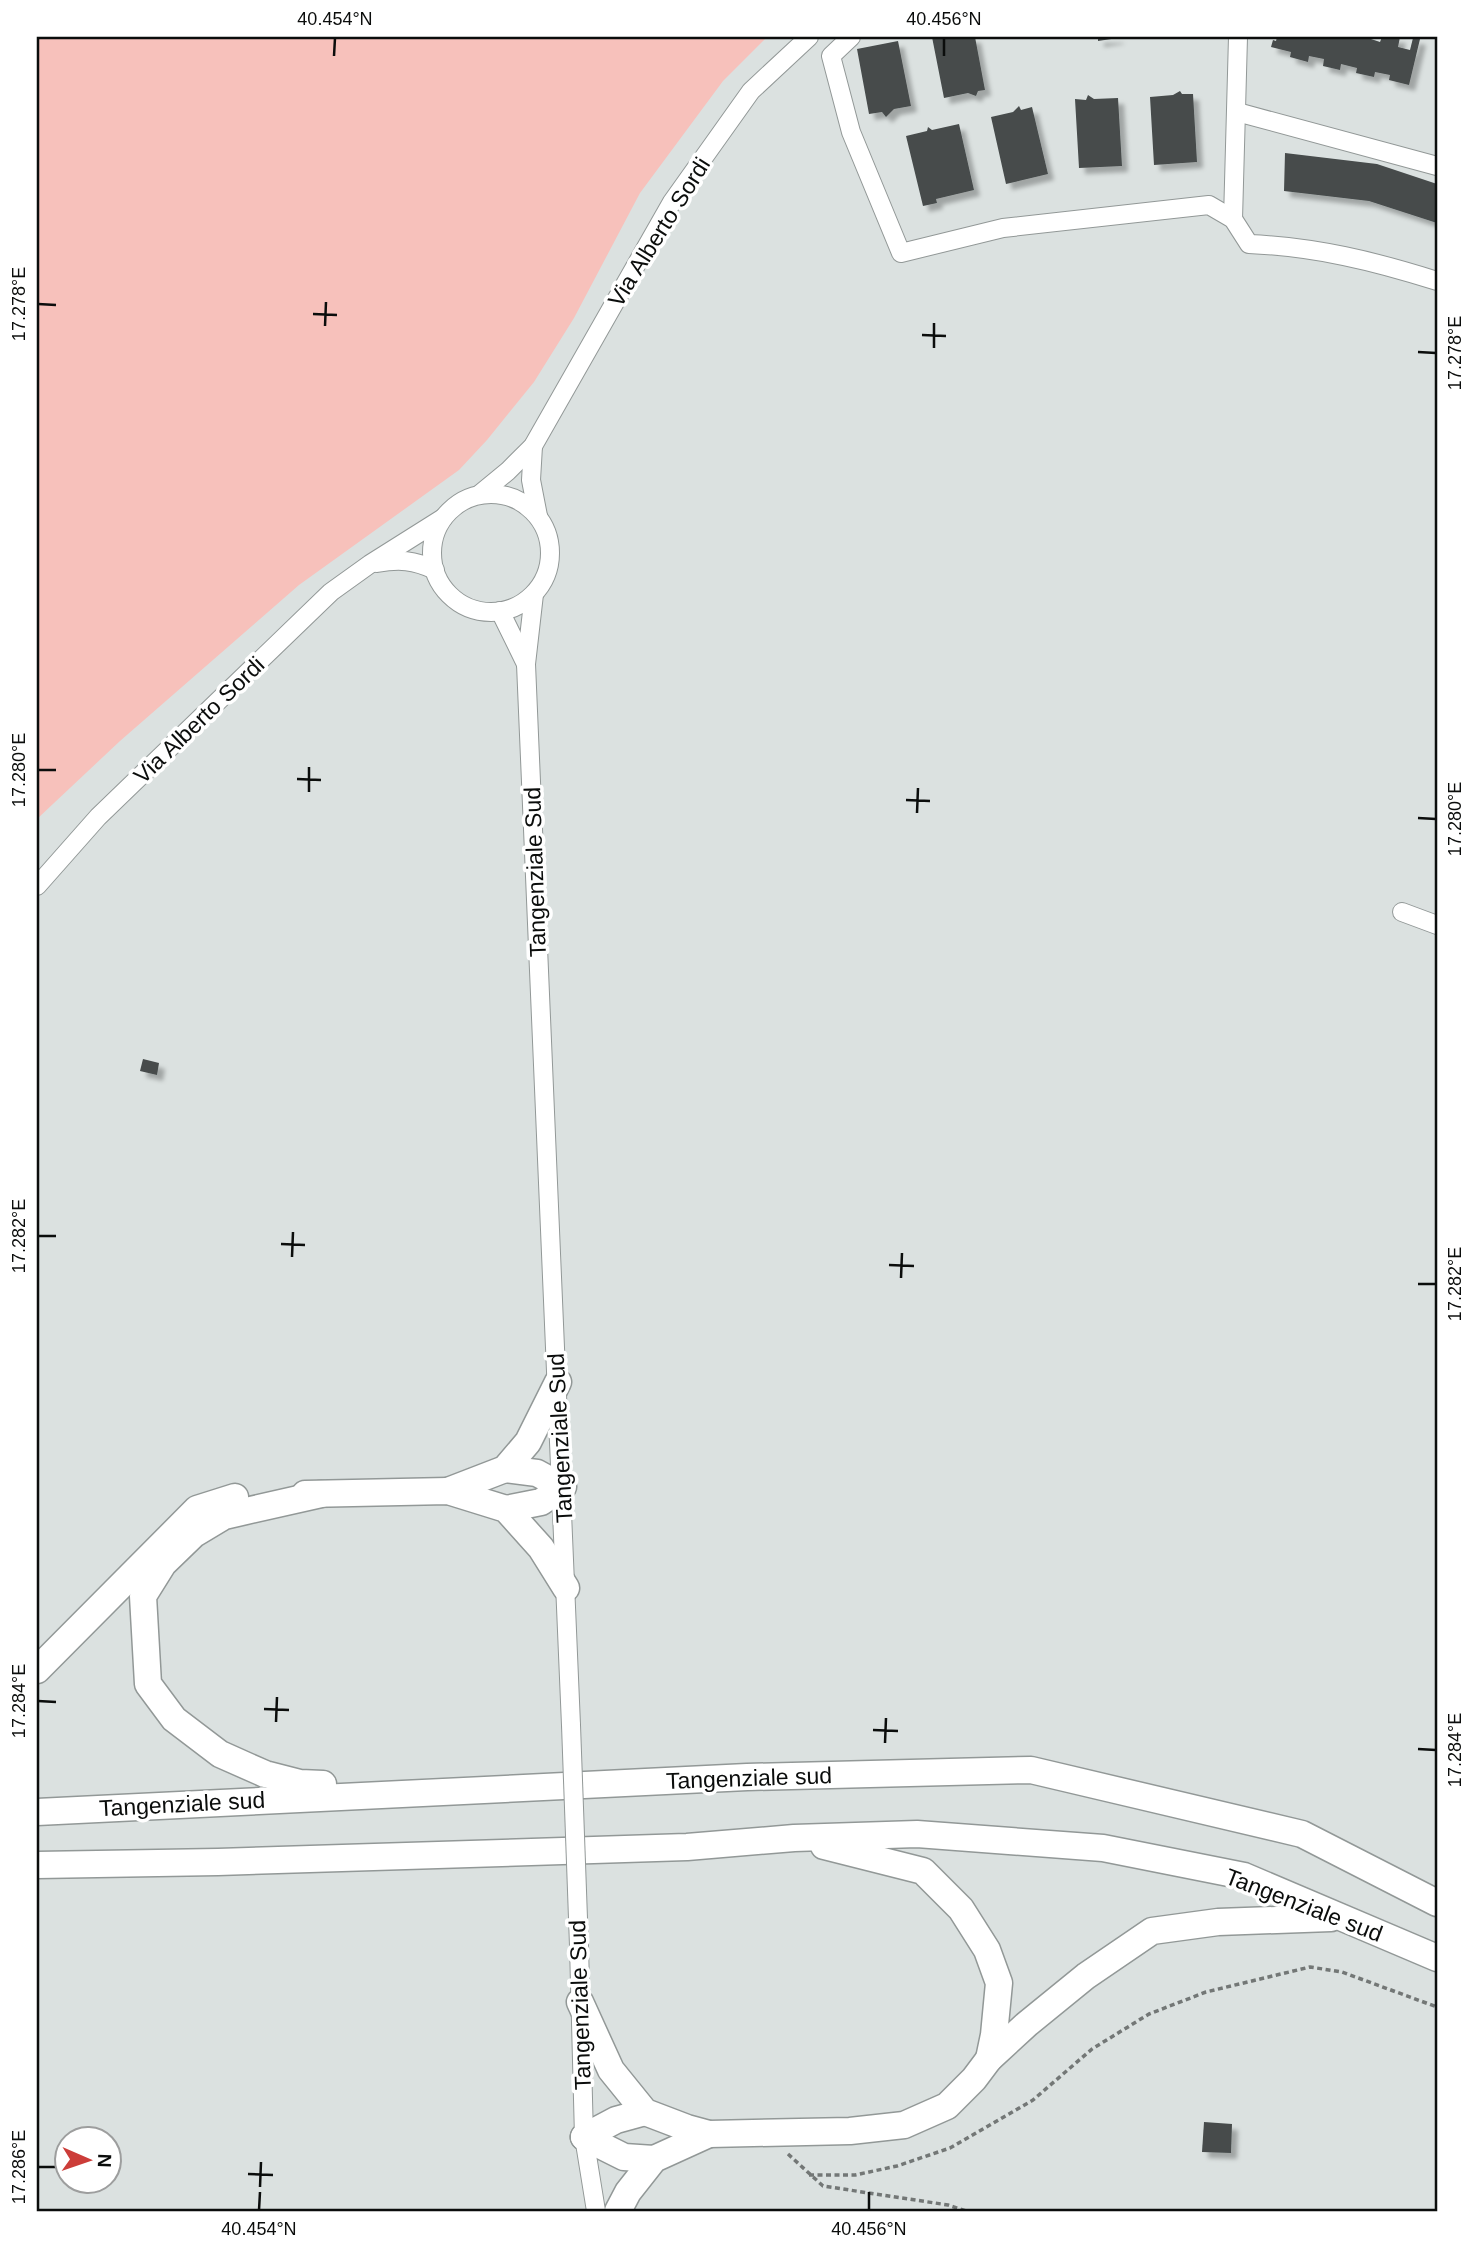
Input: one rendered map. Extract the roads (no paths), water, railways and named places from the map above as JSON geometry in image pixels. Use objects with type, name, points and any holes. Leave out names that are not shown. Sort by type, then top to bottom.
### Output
[{"type":"highway","points":[[448,1492],[505,1469],[528,1442],[558,1382]]},
{"type":"highway","points":[[37,1671],[197,1509],[227,1498],[266,1492],[448,1492],[506,1509],[541,1502],[563,1487],[537,1473],[505,1469]]},
{"type":"highway","points":[[321,1494],[223,1516],[194,1534],[163,1564],[143,1596],[148,1684],[174,1719],[220,1754],[265,1774],[300,1783],[432,1785],[468,1789]]},
{"type":"highway","points":[[506,1509],[541,1548],[566,1588]]},
{"type":"highway","name":"Tangenziale sud","points":[[37,1812],[747,1777],[1031,1770],[1302,1834],[1437,1903]]},
{"type":"highway","name":"Tangenziale sud","points":[[37,1865],[232,1862],[673,1848],[794,1838],[917,1834],[1103,1848],[1244,1876],[1437,1958]]},
{"type":"highway","points":[[794,1838],[923,1871],[961,1909],[987,1950],[999,1983],[995,2035],[989,2059]]},
{"type":"highway","points":[[580,2001],[611,2070],[645,2112],[709,2134],[850,2131],[904,2125],[947,2106],[974,2079],[989,2059],[1027,2024],[1086,1976],[1152,1931],[1218,1922],[1343,1918]]},
{"type":"highway","points":[[584,2137],[616,2120],[645,2112]]},
{"type":"highway","points":[[618,2211],[628,2192],[654,2159],[709,2134]]},
{"type":"highway","points":[[584,2137],[624,2157],[654,2159]]},
{"type":"street","name":"Via Alberto Sordi","points":[[480,494],[533,446],[672,202],[751,91],[809,37]]},
{"type":"street","points":[[851,37],[831,56],[851,132],[901,253],[1003,228],[1209,205],[1233,219],[1249,244],[1284,246],[1377,262],[1437,281]]},
{"type":"street","points":[[1233,219],[1238,37]]},
{"type":"street","points":[[1237,112],[1437,166]]},
{"type":"street","name":"Via Alberto Sordi","points":[[533,446],[531,480],[538,516]]},
{"type":"street","points":[[480,494],[506,495],[529,507],[538,516],[546,531],[550,556],[544,580],[534,594],[512,608],[483,611],[467,607],[453,598],[442,585],[435,570],[433,543],[443,518],[460,503],[480,494]]},
{"type":"street","name":"Via Alberto Sordi","points":[[37,886],[98,817],[331,592],[443,518]]},
{"type":"street","name":"Via Alberto Sordi","points":[[370,564],[397,559],[415,561],[435,570]]},
{"type":"street","name":"Tangenziale Sud","points":[[534,594],[526,664],[563,1487],[584,2137],[596,2211]]},
{"type":"street","name":"Tangenziale Sud","points":[[500,611],[526,664]]},
{"type":"street","points":[[1402,912],[1437,925]]}]
